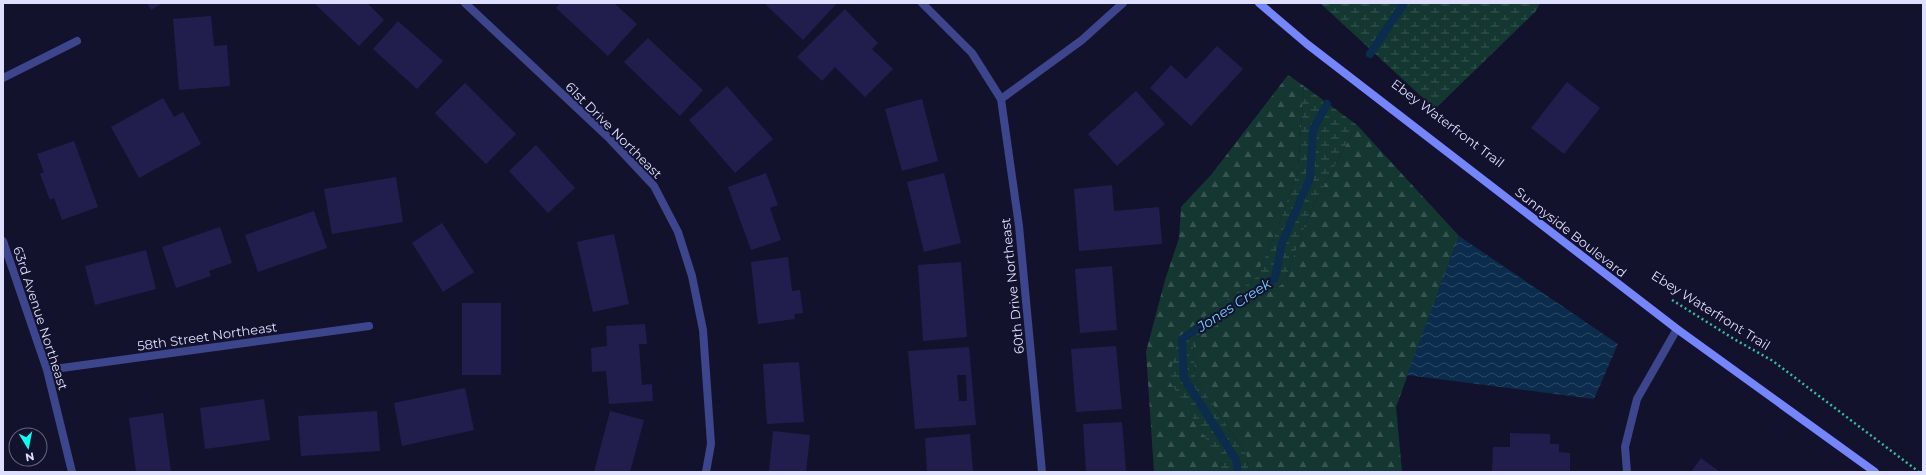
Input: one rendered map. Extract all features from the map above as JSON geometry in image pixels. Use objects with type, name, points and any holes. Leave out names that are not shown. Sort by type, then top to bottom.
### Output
[{"type":"street","name":"61st Drive Northeast","points":[[465,3],[608,137],[649,180],[654,186],[678,232],[692,276],[703,330],[711,444],[706,472]]},
{"type":"street","name":"60th Drive Northeast","points":[[922,3],[972,53],[1001,99],[1019,226],[1042,472]]},
{"type":"street","points":[[1001,99],[1082,40],[1123,3]]},
{"type":"street","name":"Sunnyside Boulevard","points":[[1259,3],[1307,44],[1677,329],[1875,472]]},
{"type":"street","points":[[3,78],[78,41]]},
{"type":"street","name":"63rd Avenue Northeast","points":[[3,240],[47,370],[72,472]]},
{"type":"street","name":"58th Street Northeast","points":[[47,370],[369,326]]},
{"type":"street","points":[[1627,472],[1625,447],[1637,399],[1677,329]]},
{"type":"path","name":"Ebey Waterfront Trail","points":[[1668,298],[1734,339],[1773,361],[1919,472]]},
{"type":"green space","points":[[1320,3],[1540,3],[1536,11],[1435,109]]},
{"type":"green space","points":[[1288,75],[1304,86],[1298,170],[1275,235],[1256,277],[1178,338],[1220,461],[1221,472],[1154,472],[1146,352],[1165,280],[1179,238],[1181,207],[1211,175]]},
{"type":"green space","points":[[1304,86],[1357,125],[1311,209],[1284,283],[1193,340],[1195,378],[1246,454],[1249,472],[1221,472],[1220,461],[1169,380],[1178,338],[1256,277],[1275,235],[1298,170]]},
{"type":"green space","points":[[1357,125],[1459,236],[1396,407],[1402,472],[1249,472],[1246,454],[1195,378],[1193,340],[1284,283],[1311,209]]},
{"type":"water","points":[[1459,236],[1618,344],[1594,399],[1407,375]]},
{"type":"building","points":[[147,3],[163,3],[151,10]]},
{"type":"building","points":[[314,3],[367,3],[384,20],[359,46]]},
{"type":"building","points":[[560,3],[614,3],[637,24],[608,56],[556,8]]},
{"type":"building","points":[[764,3],[835,3],[836,4],[803,40]]},
{"type":"building","points":[[845,9],[878,43],[872,49],[893,69],[865,97],[835,67],[822,81],[797,57]]},
{"type":"building","points":[[211,16],[214,46],[227,45],[230,86],[179,90],[173,19]]},
{"type":"building","points":[[398,21],[443,61],[417,89],[373,49]]},
{"type":"building","points":[[648,38],[703,90],[680,116],[624,62]]},
{"type":"building","points":[[1217,46],[1243,69],[1191,126],[1150,88],[1171,65],[1186,79]]},
{"type":"building","points":[[1567,82],[1600,108],[1564,154],[1531,128]]},
{"type":"building","points":[[465,83],[516,134],[486,164],[435,113]]},
{"type":"building","points":[[727,86],[773,139],[735,173],[689,120]]},
{"type":"building","points":[[1136,91],[1165,124],[1117,166],[1088,134]]},
{"type":"building","points":[[163,98],[174,117],[183,112],[201,144],[139,178],[111,127]]},
{"type":"building","points":[[922,99],[938,161],[902,171],[885,109]]},
{"type":"building","points":[[74,141],[98,207],[62,220],[54,198],[50,200],[40,174],[44,172],[37,154]]},
{"type":"building","points":[[536,145],[575,188],[548,213],[509,171]]},
{"type":"building","points":[[766,173],[778,205],[770,208],[781,240],[751,250],[728,187]]},
{"type":"building","points":[[944,173],[961,243],[924,252],[907,182]]},
{"type":"building","points":[[396,177],[403,222],[332,234],[324,189]]},
{"type":"building","points":[[1112,185],[1114,211],[1159,207],[1162,244],[1079,251],[1074,189]]},
{"type":"building","points":[[314,211],[327,248],[258,272],[245,235]]},
{"type":"building","points":[[442,223],[474,272],[443,292],[412,243]]},
{"type":"building","points":[[220,227],[232,263],[209,271],[211,276],[176,288],[162,247]]},
{"type":"building","points":[[614,234],[629,304],[593,312],[577,242]]},
{"type":"building","points":[[146,250],[156,289],[95,305],[85,266]]},
{"type":"building","points":[[788,257],[792,291],[800,290],[803,313],[794,314],[795,319],[758,324],[751,262]]},
{"type":"building","points":[[961,262],[967,337],[923,341],[918,265]]},
{"type":"building","points":[[1112,266],[1117,330],[1080,333],[1075,269]]},
{"type":"building","points":[[462,303],[501,303],[501,375],[462,375]]},
{"type":"building","points":[[645,324],[647,344],[639,344],[642,385],[652,384],[653,401],[609,404],[606,371],[592,372],[591,348],[607,346],[606,326]]},
{"type":"building","points":[[1116,346],[1122,409],[1076,412],[1071,349]]},
{"type":"building","points":[[969,347],[976,425],[915,429],[908,351]],"holes":[[[957,375],[966,375],[967,401],[959,401]]]},
{"type":"building","points":[[799,362],[804,422],[767,424],[763,364]]},
{"type":"building","points":[[465,388],[474,430],[402,446],[394,403]]},
{"type":"building","points":[[264,399],[270,440],[205,449],[200,408]]},
{"type":"building","points":[[377,411],[380,451],[301,456],[298,416]]},
{"type":"building","points":[[610,411],[644,420],[630,472],[594,472]]},
{"type":"building","points":[[163,413],[171,472],[136,472],[129,418]]},
{"type":"building","points":[[1122,422],[1126,472],[1086,472],[1083,424]]},
{"type":"building","points":[[773,431],[810,435],[806,472],[769,472]]},
{"type":"building","points":[[1510,433],[1550,434],[1550,444],[1559,444],[1559,452],[1570,453],[1570,472],[1492,472],[1493,447],[1510,447]]},
{"type":"building","points":[[970,434],[973,472],[927,472],[925,438]]},
{"type":"building","points":[[1701,458],[1720,472],[1691,472]]},
{"type":"waterway","name":"Jones Creek","points":[[1370,54],[1404,3]]},
{"type":"waterway","name":"Jones Creek","points":[[1238,472],[1236,460],[1184,378],[1182,339],[1275,278],[1282,243],[1310,178],[1313,130],[1327,104]]}]
